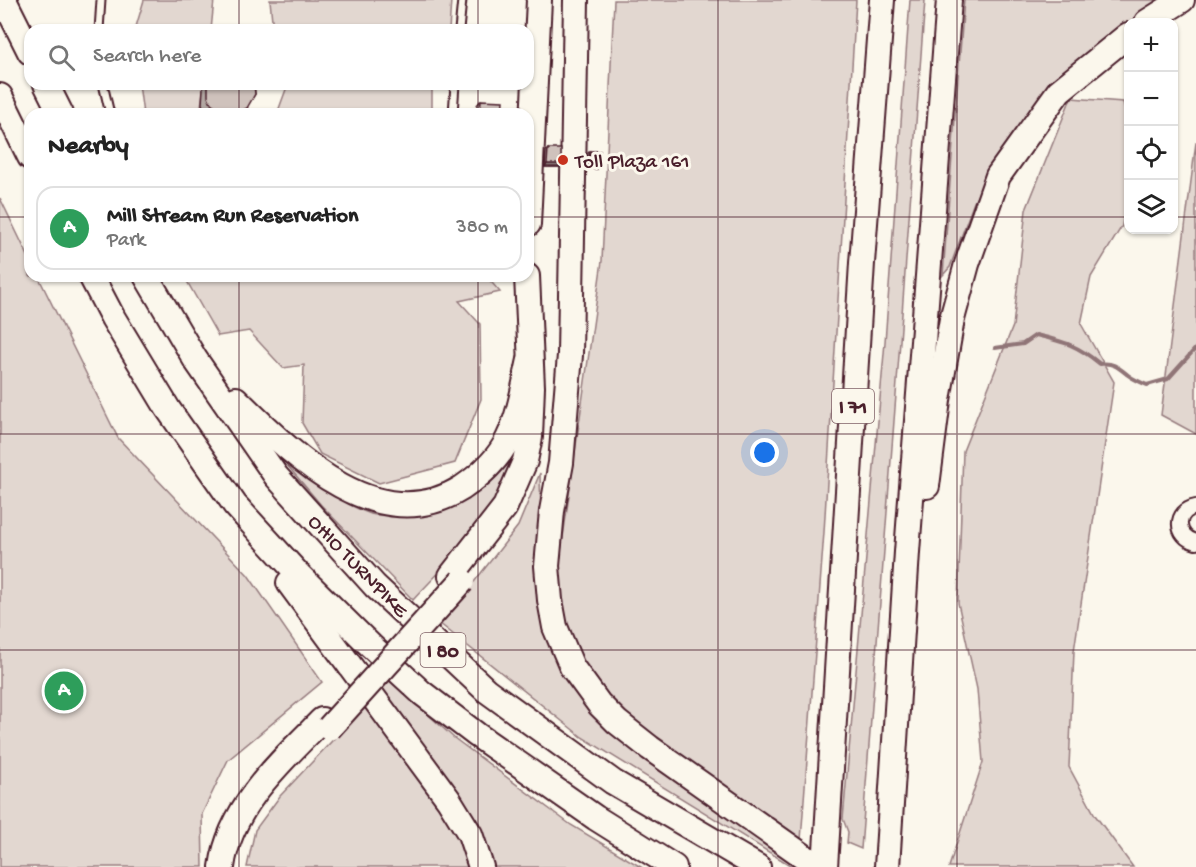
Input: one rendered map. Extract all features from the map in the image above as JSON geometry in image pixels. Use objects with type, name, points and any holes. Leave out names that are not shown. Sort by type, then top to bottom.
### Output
[{"type":"highway","points":[[4,0],[24,40]]},
{"type":"highway","points":[[534,108],[539,0]]},
{"type":"highway","points":[[576,0],[570,355],[561,463],[552,511],[548,566],[550,600],[555,627],[572,667],[599,704],[617,722],[650,748],[819,867]]},
{"type":"highway","points":[[862,263],[858,113],[866,0]]},
{"type":"highway","name":"I 71","points":[[825,867],[862,263],[882,0]]},
{"type":"highway","points":[[887,861],[907,552],[949,0]]},
{"type":"highway","points":[[1153,18],[1182,0]]},
{"type":"highway","points":[[907,552],[927,487],[938,400],[952,319],[967,264],[998,176],[1059,91],[1124,38]]},
{"type":"highway","points":[[49,90],[58,108]]},
{"type":"highway","points":[[0,96],[24,145]]},
{"type":"highway","name":"I 80","points":[[94,282],[168,409],[235,505],[298,575],[422,693],[477,735],[587,812],[674,867]]},
{"type":"highway","name":"OHIO TURNPIKE","points":[[150,282],[195,358],[276,476],[375,586],[486,690],[613,782],[758,867]]},
{"type":"highway","points":[[456,579],[505,507],[525,461],[531,414],[527,282]]},
{"type":"highway","points":[[236,867],[252,820],[285,775],[326,724],[509,520],[535,469],[546,411],[570,355]]},
{"type":"highway","points":[[195,358],[278,440],[328,478],[358,495],[395,505],[423,502],[451,495],[474,480],[494,462],[508,439],[517,415],[530,360]]},
{"type":"highway","points":[[235,505],[256,541],[311,611],[449,800],[470,834],[482,867]]},
{"type":"highway","points":[[222,867],[224,854],[236,821],[274,769],[326,724]]},
{"type":"street","points":[[1196,507],[1183,514],[1179,525],[1183,536],[1196,542]]},
{"type":"lane","points":[[99,24],[101,0]]},
{"type":"lane","points":[[460,24],[462,0]]},
{"type":"lane","points":[[104,90],[109,108]]},
{"type":"lane","points":[[453,108],[455,90]]},
{"type":"shaded area","points":[[144,0],[214,0],[212,24],[137,24]]},
{"type":"shaded area","points":[[270,0],[451,0],[449,24],[272,24]]},
{"type":"shaded area","points":[[614,0],[856,0],[824,532],[801,840],[679,756],[617,708],[594,682],[562,630],[557,580],[602,261]]},
{"type":"shaded area","points":[[910,0],[925,0],[861,849],[847,843],[848,832],[843,819],[885,342]]},
{"type":"shaded area","points":[[964,0],[1172,0],[1144,18],[1124,18],[1124,32],[990,173],[974,202],[950,267],[943,275]]},
{"type":"shaded area","points":[[140,90],[203,90],[201,108],[142,108]]},
{"type":"shaded area","points":[[286,90],[432,90],[432,108],[279,108]]},
{"type":"shaded area","points":[[1071,98],[1123,102],[1124,216],[1122,226],[1091,277],[1081,324],[1114,382],[1074,651],[1069,767],[1095,815],[1133,867],[949,867],[983,762],[977,689],[958,603],[963,451],[1013,326],[1026,210]]},
{"type":"shaded area","points":[[1196,142],[1196,434],[1161,415]]},
{"type":"shaded area","points":[[0,198],[24,248],[24,282],[41,282],[118,438],[248,575],[322,682],[228,760],[202,814],[203,867],[0,867]]},
{"type":"shaded area","points":[[187,282],[491,282],[500,292],[459,301],[480,324],[481,399],[455,463],[379,483],[320,454],[302,423],[304,365],[283,368],[249,331],[218,336]]},
{"type":"shaded area","points":[[275,451],[346,502],[371,514],[393,516],[429,513],[461,501],[490,481],[514,455],[509,476],[489,515],[460,551],[413,600],[321,505]]},
{"type":"shaded area","points":[[540,473],[542,563],[565,670],[798,860],[797,867],[793,867],[582,737],[439,623],[518,526]]},
{"type":"shaded area","points":[[389,679],[454,738],[571,825],[641,867],[492,867],[479,823],[378,691]]},
{"type":"shaded area","points":[[365,706],[443,803],[475,867],[247,867],[255,830],[280,796]]},
{"type":"building","points":[[208,90],[255,90],[255,94],[247,108],[218,108],[211,103]]},
{"type":"building","points":[[481,100],[503,101],[502,108],[480,108]]},
{"type":"building","points":[[548,149],[561,149],[561,164],[547,164]]},
{"type":"building","points":[[590,151],[600,151],[599,166],[589,166]]},
{"type":"waterway","points":[[995,348],[1023,344],[1036,335],[1070,345],[1100,364],[1115,366],[1147,385],[1168,379],[1196,348]]},
{"type":"place","name":"Toll Plaza 161","points":[[563,160]]},
{"type":"place","name":"Mill Stream Run Reservation","points":[[64,691]]}]
